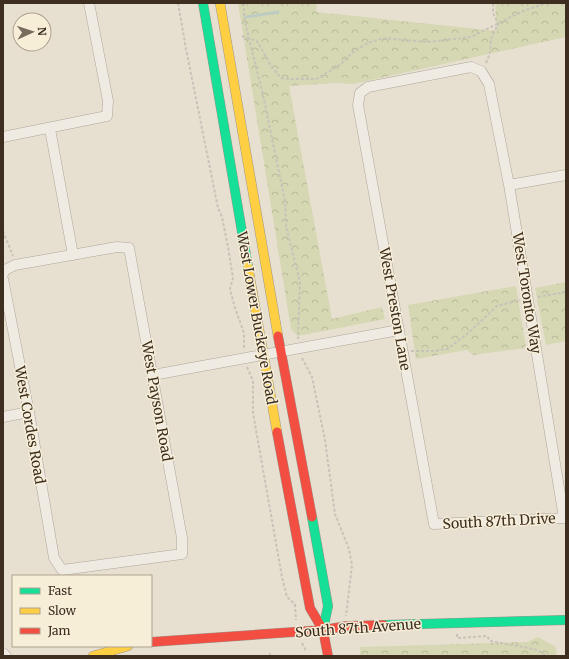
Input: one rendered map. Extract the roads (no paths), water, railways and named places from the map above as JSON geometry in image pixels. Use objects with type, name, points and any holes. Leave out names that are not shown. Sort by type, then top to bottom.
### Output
[{"type":"main road","name":"West Lower Buckeye Road","points":[[202,3],[263,356],[310,608],[323,630],[328,656]]},
{"type":"main road","name":"West Lower Buckeye Road","points":[[220,3],[281,352],[328,606],[323,630]]},
{"type":"main road","name":"South 87th Avenue","points":[[152,642],[323,630],[346,626],[566,620]]},
{"type":"main road","points":[[93,656],[124,647]]},
{"type":"street","points":[[3,137],[50,129],[107,116],[108,101],[89,3]]},
{"type":"street","name":"West Toronto Way","points":[[360,93],[368,87],[471,68],[481,71],[489,84],[509,185],[564,518]]},
{"type":"street","name":"West Preston Lane","points":[[360,93],[358,105],[434,524]]},
{"type":"street","points":[[4,274],[15,265],[72,255],[50,129]]},
{"type":"street","points":[[509,185],[566,175]]},
{"type":"street","name":"West Payson Road","points":[[62,570],[182,554],[182,538],[129,248],[117,248],[72,255]]},
{"type":"street","name":"West Cordes Road","points":[[4,274],[54,558],[62,570]]},
{"type":"street","points":[[153,375],[399,330]]},
{"type":"street","points":[[3,417],[29,412]]},
{"type":"street","name":"South 87th Drive","points":[[434,524],[564,518]]},
{"type":"street","points":[[3,652],[6,656]]},
{"type":"waterway","points":[[246,17],[278,12]]}]
